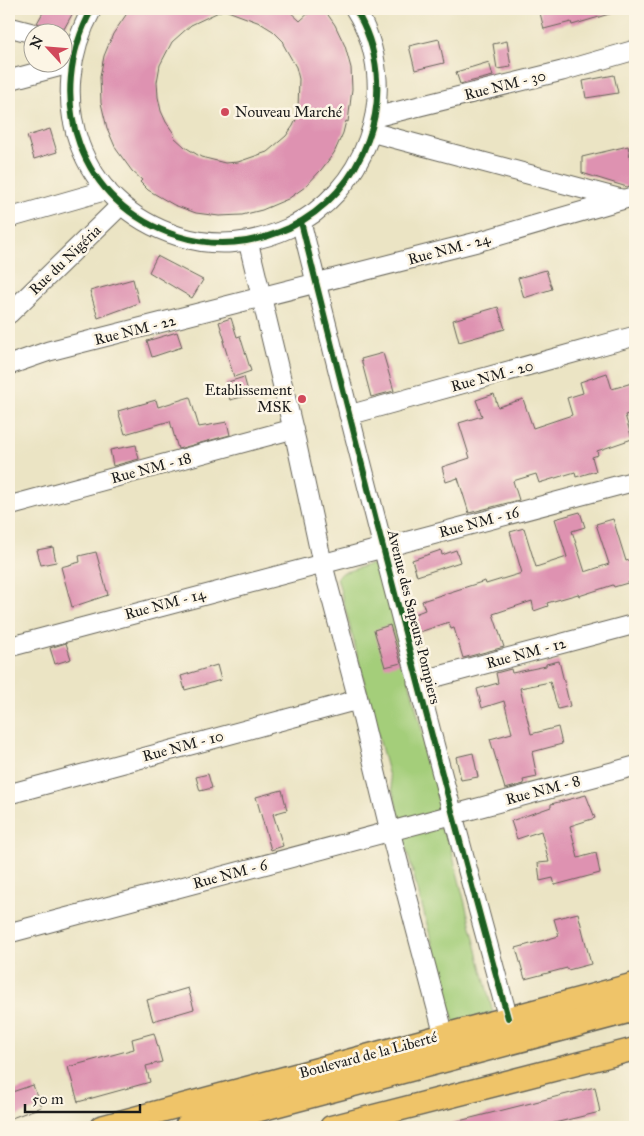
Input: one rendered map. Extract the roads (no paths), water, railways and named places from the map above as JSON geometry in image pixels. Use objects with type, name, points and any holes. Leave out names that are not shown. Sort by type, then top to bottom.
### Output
[{"type":"highway","name":"Boulevard de la Liberté","points":[[188,1127],[635,1008]]},
{"type":"highway","points":[[249,1127],[635,1024]]},
{"type":"main road","name":"Boulevard de la Liberté","points":[[101,1127],[635,984]]},
{"type":"main road","points":[[331,1127],[635,1049]]},
{"type":"street","points":[[72,39],[92,9]]},
{"type":"street","points":[[72,72],[70,102],[78,140],[86,158],[107,190],[121,205],[138,218],[163,231],[190,240],[219,243],[248,241],[275,234],[300,222],[320,209],[342,186],[363,154],[373,124],[378,92],[376,66],[371,42],[362,19],[355,9]]},
{"type":"street","points":[[9,27],[22,30]]},
{"type":"street","name":"Rue NM - 30","points":[[373,124],[635,50]]},
{"type":"street","points":[[9,80],[39,72]]},
{"type":"street","points":[[373,124],[630,200]]},
{"type":"street","points":[[9,218],[107,190]]},
{"type":"street","name":"Rue NM - 24","points":[[261,298],[630,200]]},
{"type":"street","name":"Rue du Nigéria","points":[[9,314],[121,205]]},
{"type":"street","name":"Avenue des Sapeurs Pompiers","points":[[300,222],[417,682],[508,1018]]},
{"type":"street","points":[[248,241],[293,429],[322,562],[444,1035]]},
{"type":"street","name":"Rue NM - 22","points":[[9,365],[48,351],[261,298]]},
{"type":"street","name":"Rue NM - 20","points":[[349,415],[635,336]]},
{"type":"street","name":"Rue NM - 18","points":[[9,506],[293,429]]},
{"type":"street","name":"Rue NM - 16","points":[[322,562],[384,548],[635,481]]},
{"type":"street","name":"Rue NM - 14","points":[[9,647],[322,562]]},
{"type":"street","name":"Rue NM - 12","points":[[417,682],[635,624]]},
{"type":"street","name":"Rue NM - 10","points":[[9,794],[357,700]]},
{"type":"street","name":"Rue NM - 8","points":[[452,814],[635,766]]},
{"type":"street","name":"Rue NM - 6","points":[[9,933],[452,814]]},
{"type":"place","name":"Nouveau Marché","points":[[225,112]]},
{"type":"place","name":"Etablissement MSK","points":[[302,399]]}]
